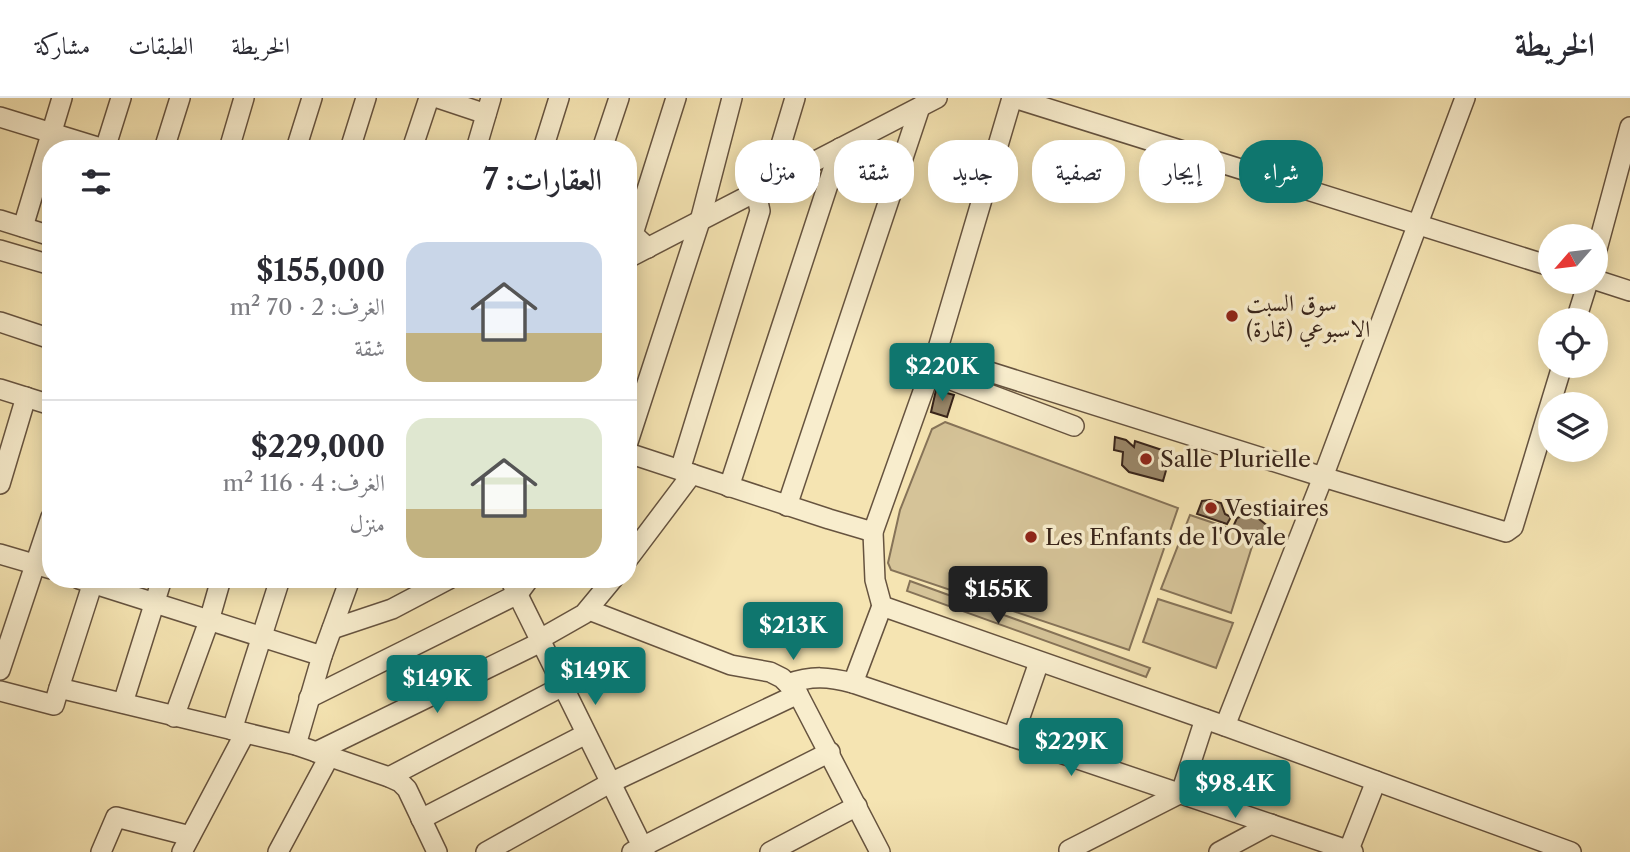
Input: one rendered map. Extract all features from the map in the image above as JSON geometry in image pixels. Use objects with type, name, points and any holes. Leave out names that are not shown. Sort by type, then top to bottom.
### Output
[{"type":"street","points":[[49,140],[62,98]]},
{"type":"street","points":[[107,140],[121,98]]},
{"type":"street","points":[[167,140],[180,98]]},
{"type":"street","points":[[232,140],[244,98]]},
{"type":"street","points":[[299,140],[312,98]]},
{"type":"street","points":[[353,140],[366,98]]},
{"type":"street","points":[[415,140],[429,98]]},
{"type":"street","points":[[438,98],[488,106],[479,140]]},
{"type":"street","points":[[546,140],[559,98]]},
{"type":"street","points":[[605,140],[619,98]]},
{"type":"street","points":[[637,224],[676,98]]},
{"type":"street","points":[[637,414],[700,221],[732,98]]},
{"type":"street","points":[[782,140],[795,98]]},
{"type":"street","points":[[853,683],[881,606],[875,580],[873,532],[933,363],[1013,98],[1538,262]]},
{"type":"street","points":[[1225,726],[1323,477],[1465,98]]},
{"type":"street","points":[[855,140],[928,102]]},
{"type":"street","points":[[787,506],[928,102]]},
{"type":"street","points":[[0,117],[74,140]]},
{"type":"street","points":[[1604,224],[1630,127]]},
{"type":"street","points":[[23,227],[42,163]]},
{"type":"street","points":[[729,487],[834,166]]},
{"type":"street","points":[[637,254],[735,203]]},
{"type":"street","points":[[637,546],[686,472],[760,211],[758,203]]},
{"type":"street","points":[[0,220],[42,233]]},
{"type":"street","points":[[637,237],[648,248]]},
{"type":"street","points":[[0,250],[42,262]]},
{"type":"street","points":[[1608,284],[1630,291]]},
{"type":"street","points":[[0,322],[42,336]]},
{"type":"street","points":[[933,363],[1074,426]]},
{"type":"street","points":[[933,363],[1501,532],[1513,527],[1558,378]]},
{"type":"street","points":[[0,389],[42,402]]},
{"type":"street","points":[[0,484],[26,397]]},
{"type":"street","points":[[637,456],[873,532]]},
{"type":"street","points":[[0,554],[42,566]]},
{"type":"street","points":[[0,670],[42,568]]},
{"type":"street","points":[[0,691],[54,705],[87,588]]},
{"type":"street","points":[[109,588],[321,656]]},
{"type":"street","points":[[123,703],[159,588]]},
{"type":"street","points":[[174,717],[209,621],[218,588]]},
{"type":"street","points":[[101,852],[116,817],[186,844],[239,732],[262,637],[277,588]]},
{"type":"street","points":[[296,745],[321,656],[347,588]]},
{"type":"street","points":[[332,629],[392,609],[432,588]]},
{"type":"street","points":[[309,698],[512,588]]},
{"type":"street","points":[[520,588],[540,641],[640,850],[830,752]]},
{"type":"street","points":[[278,852],[322,755],[572,623],[589,610],[606,588]]},
{"type":"street","points":[[881,606],[1225,726],[1566,851]]},
{"type":"street","points":[[589,610],[731,665],[770,671],[793,689],[830,752],[880,852]]},
{"type":"street","points":[[1013,737],[1039,662]]},
{"type":"street","points":[[486,852],[610,783],[793,689],[808,677],[831,677],[853,683],[1350,852],[1376,781]]},
{"type":"street","points":[[389,777],[563,686]]},
{"type":"street","points":[[60,688],[296,745],[389,777],[407,789],[437,852]]},
{"type":"street","points":[[1068,851],[1181,793],[1205,719]]},
{"type":"street","points":[[421,819],[586,734]]},
{"type":"street","points":[[770,852],[800,846],[857,806]]},
{"type":"street","points":[[1219,852],[1271,824]]},
{"type":"shaded area","name":"Les Enfants de l'Ovale","points":[[945,422],[1178,508],[1129,650],[891,570],[888,563],[900,510],[932,429]]},
{"type":"shaded area","points":[[1190,515],[1255,537],[1231,613],[1161,589]]},
{"type":"shaded area","points":[[910,581],[1150,668],[1146,677],[907,591]]},
{"type":"shaded area","points":[[1158,599],[1233,623],[1216,668],[1143,642]]},
{"type":"building","points":[[936,390],[954,395],[947,417],[931,412]]},
{"type":"building","name":"Salle Plurielle","points":[[1115,437],[1126,440],[1134,447],[1135,441],[1171,453],[1163,481],[1129,472],[1122,465],[1123,452],[1114,450]]},
{"type":"building","name":"Vestiaires","points":[[1202,501],[1221,503],[1225,514],[1231,517],[1227,524],[1197,514]]},
{"type":"building","points":[[1254,515],[1269,527],[1264,539],[1233,527],[1237,518]]},
{"type":"place","name":"سوق السبت الاسبوعي (تمارة)","points":[[1232,316]]},
{"type":"place","name":"Salle Plurielle","points":[[1146,459]]},
{"type":"place","name":"Vestiaires","points":[[1211,508]]},
{"type":"place","name":"Les Enfants de l'Ovale","points":[[1031,537]]}]
